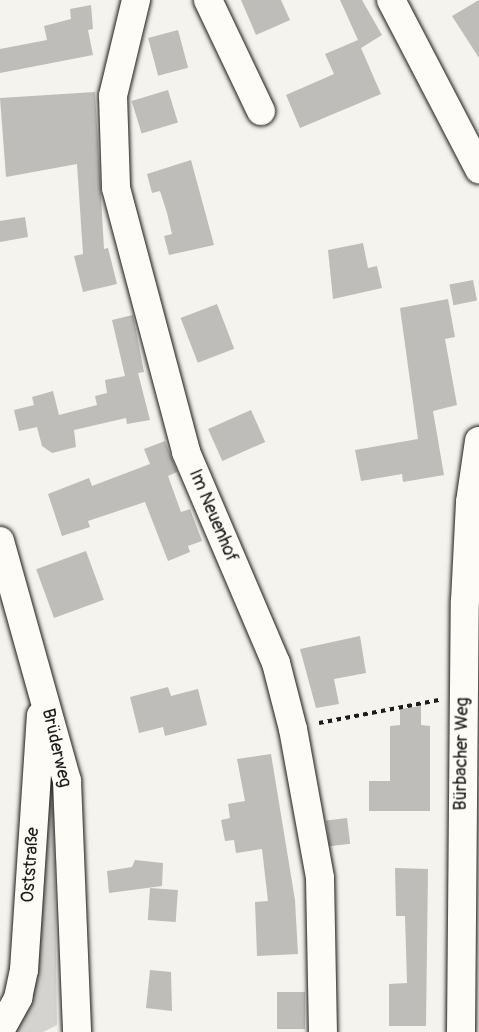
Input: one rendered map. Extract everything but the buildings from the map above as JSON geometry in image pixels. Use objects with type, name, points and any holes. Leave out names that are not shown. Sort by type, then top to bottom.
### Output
[{"type":"street","name":"Im Neuenhof","points":[[136,0],[113,96],[116,188],[186,452],[276,663],[292,729],[320,878],[323,1032]]},
{"type":"street","points":[[208,0],[261,111]]},
{"type":"street","points":[[391,0],[479,169]]},
{"type":"street","name":"Bürbacher Weg","points":[[461,1032],[466,543],[479,441]]},
{"type":"street","name":"Brüderweg","points":[[0,542],[67,781],[77,1032]]},
{"type":"street","name":"Oststraße","points":[[0,1031],[18,998],[24,970],[43,693]]},
{"type":"path","points":[[292,729],[463,696]]},
{"type":"shaded area","points":[[47,783],[54,814],[57,1025],[43,1032],[14,1032]]}]
